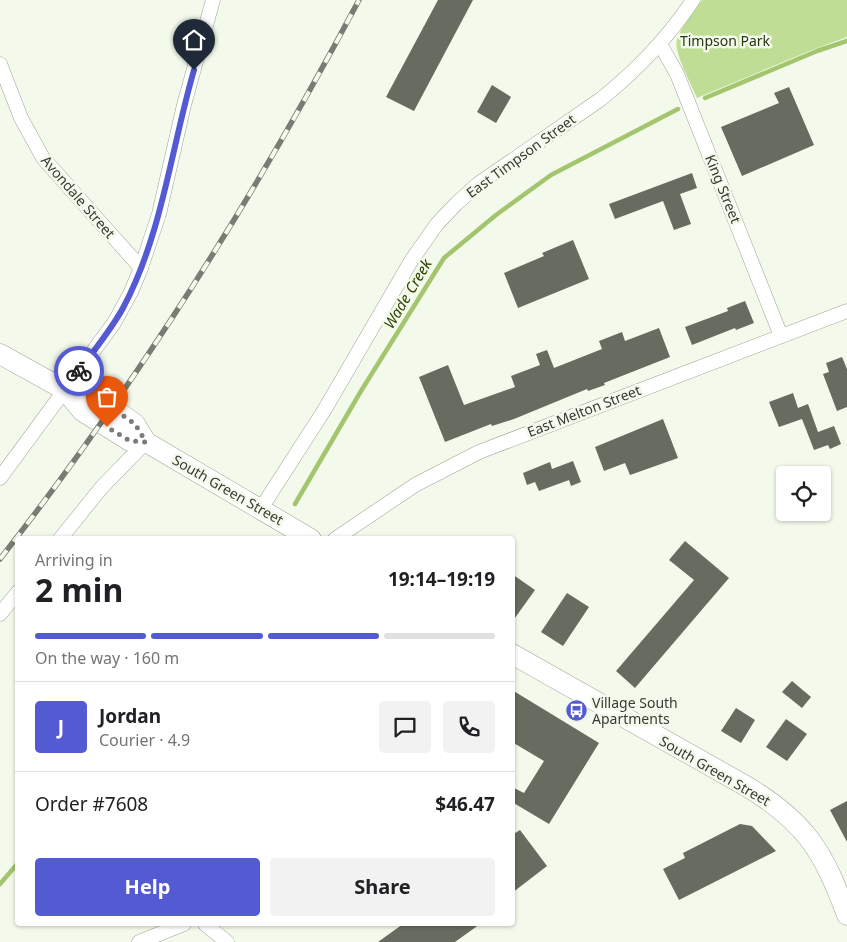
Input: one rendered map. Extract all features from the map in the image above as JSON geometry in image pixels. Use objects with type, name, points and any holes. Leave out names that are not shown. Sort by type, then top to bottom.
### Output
[{"type":"street","points":[[0,478],[118,316],[141,268],[159,214],[184,105],[213,0]]},
{"type":"street","name":"East Timpson Street","points":[[260,510],[325,409],[411,261],[437,224],[478,184],[602,99],[619,85],[675,27],[693,0]]},
{"type":"street","name":"King Street","points":[[660,44],[677,74],[781,336]]},
{"type":"street","name":"Avondale Street","points":[[0,64],[21,118],[43,158],[141,268]]},
{"type":"street","name":"East Melton Street","points":[[339,536],[415,485],[479,452],[847,311]]},
{"type":"street","name":"South Green Street","points":[[0,354],[65,390],[93,394],[135,424],[146,442],[306,536]]},
{"type":"street","points":[[62,536],[102,487],[146,442]]},
{"type":"street","points":[[0,614],[15,596]]},
{"type":"street","name":"South Green Street","points":[[515,656],[746,786],[781,810],[803,830],[817,849],[847,915]]},
{"type":"street","points":[[139,942],[179,926]]},
{"type":"street","points":[[207,926],[227,942]]},
{"type":"green space","name":"Timpson Park","points":[[702,0],[847,0],[847,37],[697,98],[680,60],[677,39]]},
{"type":"building","points":[[438,0],[473,0],[414,111],[386,97]]},
{"type":"building","points":[[492,85],[511,97],[496,123],[477,112]]},
{"type":"building","points":[[789,87],[814,145],[742,176],[721,127],[779,103],[774,93]]},
{"type":"building","points":[[692,173],[697,188],[680,194],[691,224],[674,230],[663,201],[615,219],[609,204]]},
{"type":"building","points":[[573,240],[589,279],[518,308],[504,273],[544,256],[542,253]]},
{"type":"building","points":[[745,301],[754,323],[736,330],[735,328],[692,345],[685,327],[728,311],[727,308]]},
{"type":"building","points":[[659,328],[670,357],[604,383],[605,385],[588,391],[587,389],[514,419],[492,426],[491,424],[445,442],[419,377],[448,365],[464,405],[515,387],[511,376],[540,365],[536,354],[547,350],[554,368],[602,349],[599,341],[622,332],[625,341]]},
{"type":"building","points":[[842,357],[847,369],[847,407],[837,411],[823,374],[829,372],[826,363]]},
{"type":"building","points":[[793,393],[798,408],[808,404],[818,432],[834,426],[841,444],[830,449],[828,445],[814,450],[802,419],[779,427],[769,402]]},
{"type":"building","points":[[663,419],[678,458],[630,475],[625,463],[604,471],[595,447]]},
{"type":"building","points":[[573,461],[581,482],[571,486],[569,480],[539,491],[535,482],[527,485],[523,473],[550,462],[552,469]]},
{"type":"building","points":[[685,541],[729,578],[635,688],[616,671],[694,580],[669,560]]},
{"type":"building","points":[[515,576],[535,590],[515,618]]},
{"type":"building","points":[[567,593],[589,607],[563,646],[541,632]]},
{"type":"building","points":[[792,681],[811,697],[802,708],[782,692]]},
{"type":"building","points":[[515,692],[599,743],[549,824],[515,804],[515,788],[524,793],[544,761],[515,744]]},
{"type":"building","points":[[736,708],[755,720],[741,743],[721,731]]},
{"type":"building","points":[[786,719],[807,734],[787,761],[766,747]]},
{"type":"building","points":[[847,801],[847,842],[830,810]]},
{"type":"building","points":[[740,824],[752,826],[776,851],[679,900],[663,869],[685,858],[683,853]]},
{"type":"building","points":[[520,830],[547,866],[515,891],[515,833]]},
{"type":"building","points":[[400,926],[477,926],[455,942],[378,942]]},
{"type":"waterway","name":"Wade Creek","points":[[705,98],[817,51],[847,41]]},
{"type":"waterway","name":"Wade Creek","points":[[295,504],[361,391],[444,258],[496,215],[551,175],[678,109]]},
{"type":"waterway","name":"Wade Creek","points":[[0,884],[15,866]]},
{"type":"railway","points":[[17,536],[99,425],[192,287],[278,145],[359,0]]},
{"type":"railway","points":[[0,559],[15,539]]},
{"type":"way so far","points":[[79,371],[65,390],[93,394],[135,424],[146,442],[130,441],[107,427]]},
{"type":"place","name":"Village South Apartments","points":[[576,711]]},
{"type":"route","points":[[79,371],[123,309],[141,268],[159,214],[194,70]]}]
